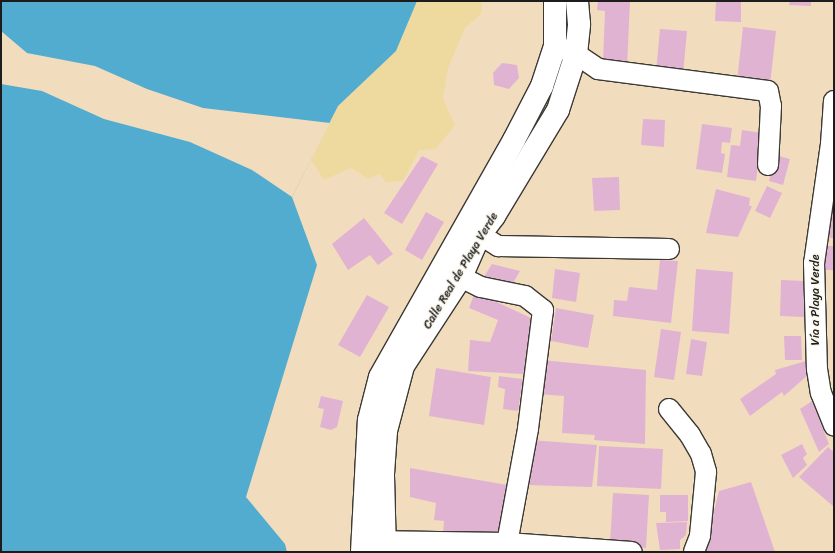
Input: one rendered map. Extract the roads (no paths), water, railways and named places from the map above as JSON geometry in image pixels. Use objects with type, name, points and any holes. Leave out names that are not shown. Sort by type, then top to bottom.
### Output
[{"type":"street","name":"Calle Real de Playa Verde","points":[[362,546],[369,420],[380,377],[472,231],[538,93],[555,46],[555,1]]},
{"type":"street","name":"Calle Real de Playa Verde","points":[[385,547],[383,474],[386,431],[392,402],[403,366],[461,276],[472,231],[494,216],[558,110],[576,54],[578,24],[577,1]]},
{"type":"street","points":[[555,46],[576,54],[598,69],[768,91],[771,106],[768,165]]},
{"type":"street","name":"Vía a Playa Verde","points":[[834,101],[833,145],[814,263],[817,369],[821,394],[834,425]]},
{"type":"street","points":[[472,231],[498,246],[669,249]]},
{"type":"street","points":[[461,276],[481,287],[525,296],[543,310],[528,429],[507,543]]},
{"type":"street","points":[[669,409],[690,435],[701,454],[706,472],[700,536],[694,552]]},
{"type":"street","points":[[362,546],[385,547],[507,543],[632,552]]},
{"type":"water","points":[[1,1],[417,1],[396,51],[338,106],[292,197],[317,265],[246,497],[285,544],[287,552],[1,552]]}]
